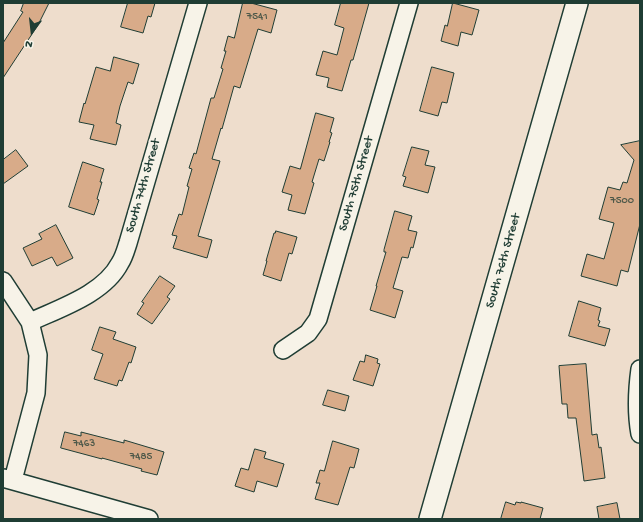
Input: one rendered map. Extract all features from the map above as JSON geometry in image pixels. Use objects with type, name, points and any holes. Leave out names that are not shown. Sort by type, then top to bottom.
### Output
[{"type":"main road","name":"South 76th Street","points":[[430,519],[577,3]]},
{"type":"street","name":"South 74th Street","points":[[30,322],[83,297],[108,280],[120,263],[128,243],[198,3]]},
{"type":"street","name":"South 75th Street","points":[[283,350],[308,333],[318,319],[410,3]]},
{"type":"street","points":[[3,282],[30,322],[38,355],[36,393],[8,479],[149,519]]},
{"type":"street","points":[[640,369],[637,391],[640,434]]},
{"type":"building","points":[[24,3],[49,3],[38,25],[3,78],[3,43],[23,12],[21,11]]},
{"type":"building","points":[[128,3],[155,3],[151,17],[148,16],[143,33],[121,27]]},
{"type":"building","points":[[243,3],[251,3],[277,10],[271,33],[258,29],[240,88],[234,86],[212,159],[220,161],[198,236],[212,240],[207,258],[173,248],[177,236],[172,235],[179,214],[182,215],[189,187],[187,186],[192,169],[189,168],[194,153],[196,154],[211,98],[214,98],[223,69],[221,68],[226,51],[224,51],[228,36],[234,38]]},
{"type":"building","points":[[341,3],[369,3],[353,60],[351,60],[342,91],[327,87],[329,78],[316,75],[323,51],[337,55],[344,28],[335,25]]},
{"type":"building","points":[[453,3],[479,10],[472,35],[461,32],[458,46],[441,41],[445,25],[447,26]]},
{"type":"building","points":[[114,57],[139,64],[133,84],[128,82],[120,106],[116,123],[121,125],[116,145],[90,139],[94,125],[79,122],[96,67],[110,71]]},
{"type":"building","points":[[432,67],[454,73],[447,103],[442,102],[438,116],[420,111]]},
{"type":"building","points":[[316,113],[334,118],[330,132],[332,133],[330,142],[324,161],[319,159],[305,214],[288,210],[292,195],[282,192],[290,166],[300,169]]},
{"type":"building","points":[[640,141],[640,224],[628,272],[621,270],[617,286],[581,276],[587,254],[604,259],[614,223],[599,219],[608,187],[620,190],[623,182],[627,183],[634,160],[621,145]]},
{"type":"building","points":[[412,147],[429,151],[425,165],[435,167],[428,193],[403,186],[406,177],[403,176]]},
{"type":"building","points":[[16,150],[28,166],[3,184],[3,160]]},
{"type":"building","points":[[83,162],[104,169],[97,199],[99,200],[94,215],[69,207]]},
{"type":"building","points":[[395,211],[412,216],[408,230],[417,232],[413,248],[411,247],[408,258],[402,257],[393,288],[403,291],[395,318],[370,310],[386,252],[384,252],[384,250]]},
{"type":"building","points":[[56,225],[73,258],[57,266],[52,257],[32,266],[23,248],[42,239],[39,234]]},
{"type":"building","points":[[276,231],[297,237],[292,254],[289,253],[281,281],[263,275],[274,233]]},
{"type":"building","points":[[160,276],[175,286],[167,297],[170,299],[152,324],[137,314],[144,303],[142,302]]},
{"type":"building","points":[[579,301],[601,308],[598,326],[610,329],[605,346],[569,336]]},
{"type":"building","points":[[100,327],[116,332],[113,339],[136,347],[131,363],[129,362],[122,381],[119,380],[117,386],[94,379],[103,354],[92,350]]},
{"type":"building","points":[[366,355],[378,359],[377,363],[380,364],[373,386],[353,380],[360,361],[364,362]]},
{"type":"building","points":[[586,364],[592,435],[597,434],[599,448],[601,447],[605,478],[584,481],[576,418],[568,418],[567,404],[562,404],[559,366]]},
{"type":"building","points":[[328,390],[349,396],[345,411],[323,405]]},
{"type":"building","points":[[65,432],[81,436],[81,432],[124,443],[124,440],[164,452],[157,475],[141,471],[142,469],[61,448]]},
{"type":"building","points":[[333,441],[359,449],[354,468],[350,467],[338,505],[315,499],[320,483],[316,483],[320,470],[324,471]]},
{"type":"building","points":[[255,449],[266,452],[264,458],[284,464],[277,487],[257,481],[254,492],[235,486],[241,468],[248,470]]},
{"type":"building","points":[[506,502],[515,505],[516,502],[521,502],[543,508],[540,519],[501,519]]},
{"type":"building","points":[[617,503],[620,519],[599,519],[597,507]]}]
